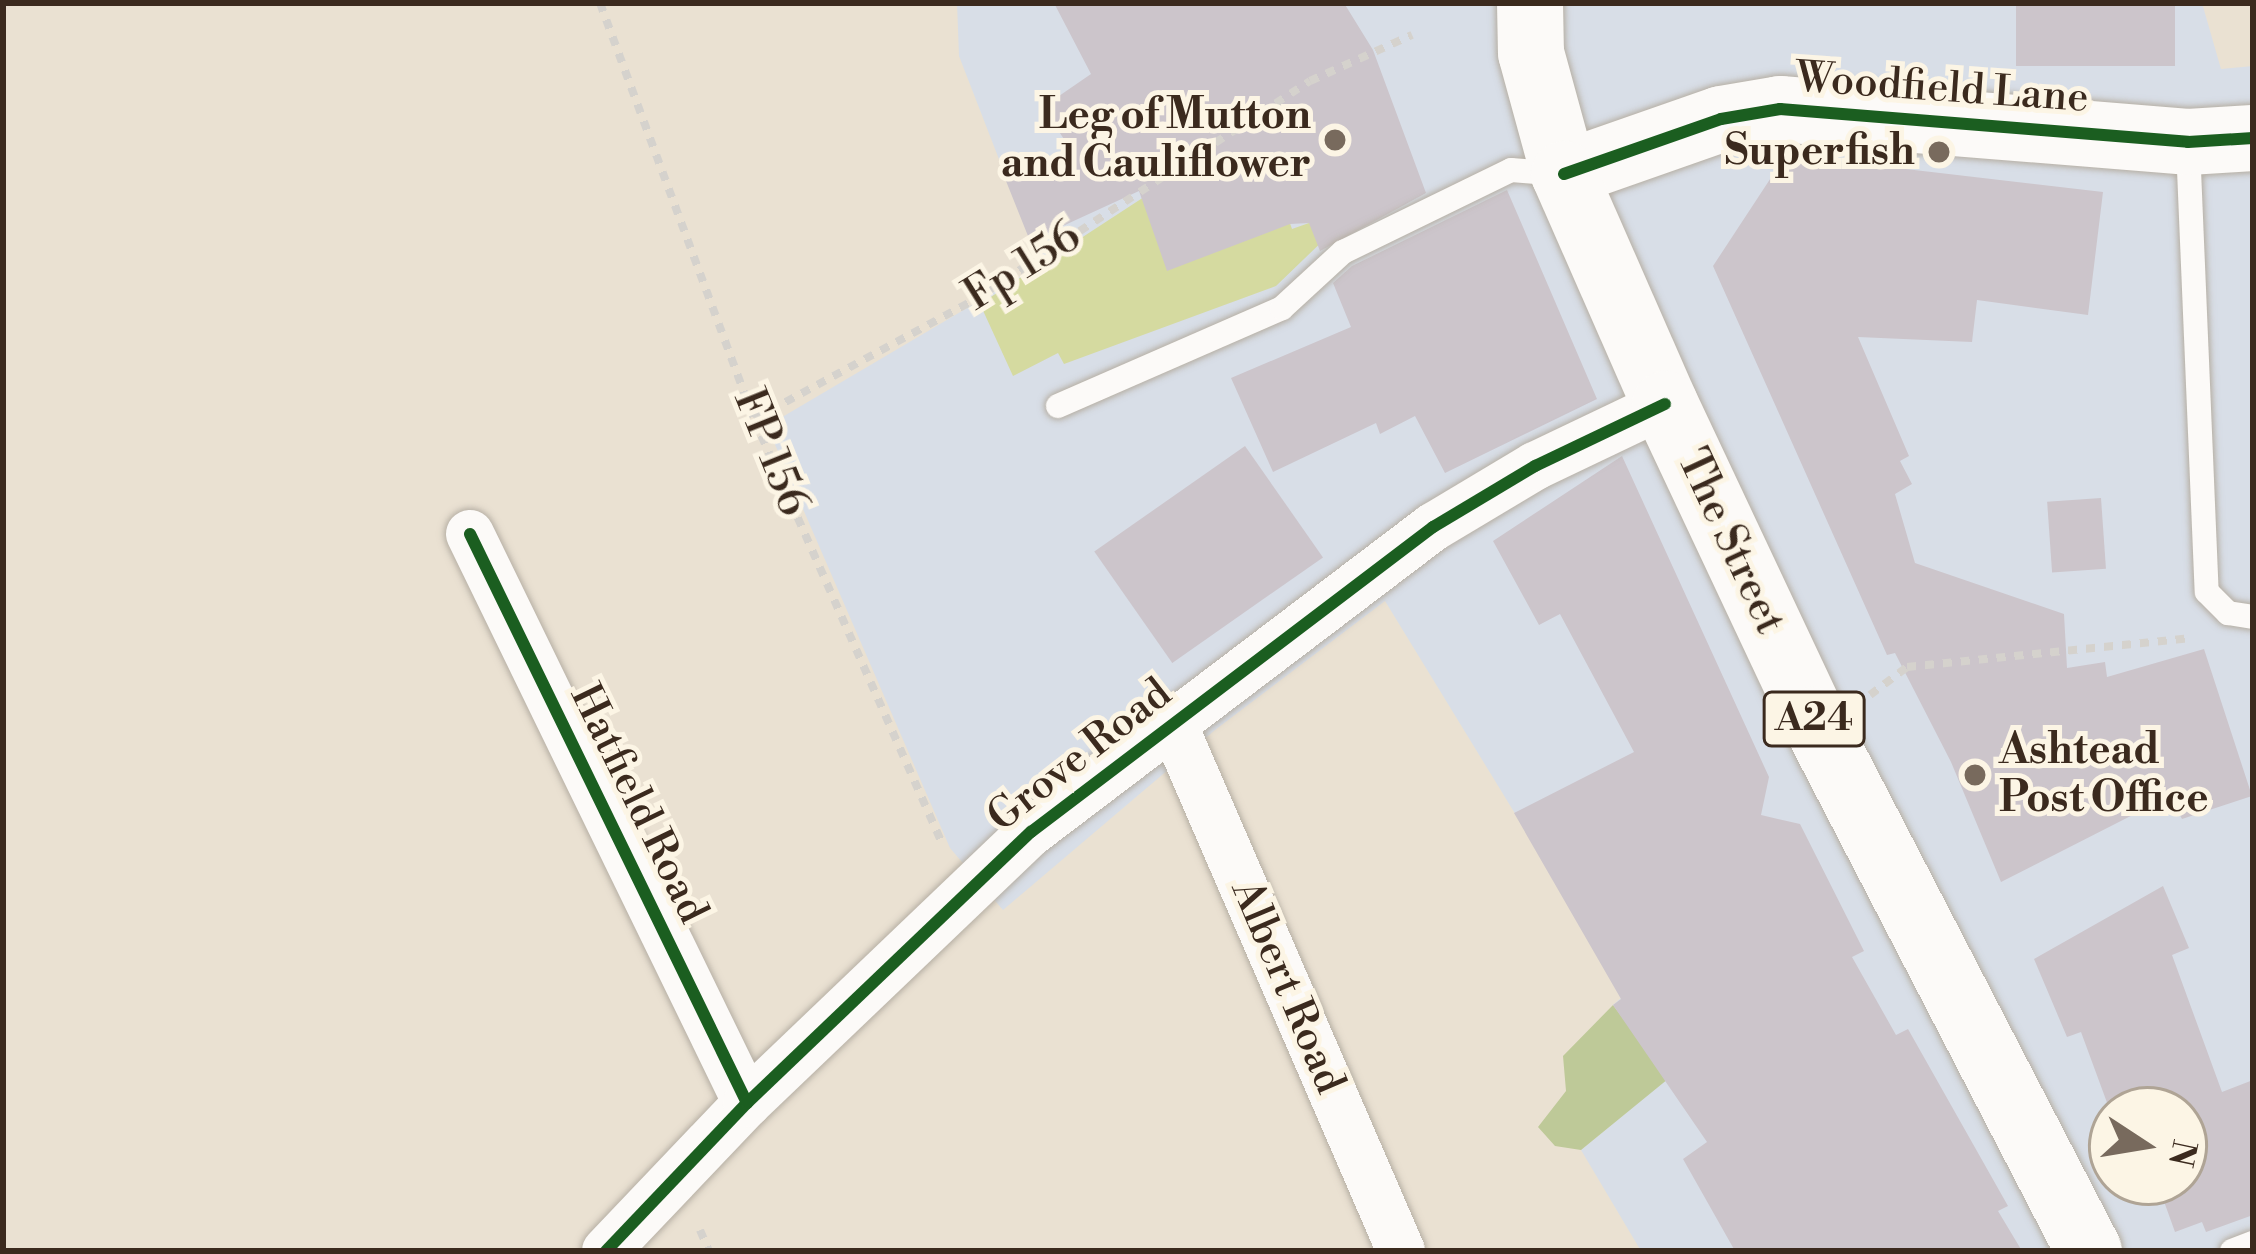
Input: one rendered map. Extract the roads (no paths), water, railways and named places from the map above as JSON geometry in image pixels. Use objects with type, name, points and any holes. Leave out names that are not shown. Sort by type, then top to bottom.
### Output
[{"type":"main road","name":"The Street","points":[[1530,3],[1535,71],[1564,174],[1665,404],[1814,719],[2090,1251]]},
{"type":"main road","name":"Woodfield Lane","points":[[1564,174],[1721,119],[1780,109],[2188,142],[2253,138]]},
{"type":"street","name":"Grove Road","points":[[606,1251],[747,1103],[965,894],[1173,724],[1432,527],[1535,466],[1665,404]]},
{"type":"street","name":"Hatfield Road","points":[[470,534],[747,1103]]},
{"type":"street","name":"Albert Road","points":[[1173,724],[1402,1251]]},
{"type":"lane","points":[[2188,142],[2207,592],[2241,615]]},
{"type":"lane","points":[[1058,406],[1282,308],[1343,252],[1511,170],[1564,174]]},
{"type":"lane","points":[[2232,1251],[2253,1244]]},
{"type":"place","name":"Leg of Mutton and Cauliflower","points":[[1335,140]]},
{"type":"place","name":"Superfish","points":[[1939,152]]},
{"type":"place","name":"Ashtead Post Office","points":[[1975,775]]}]
